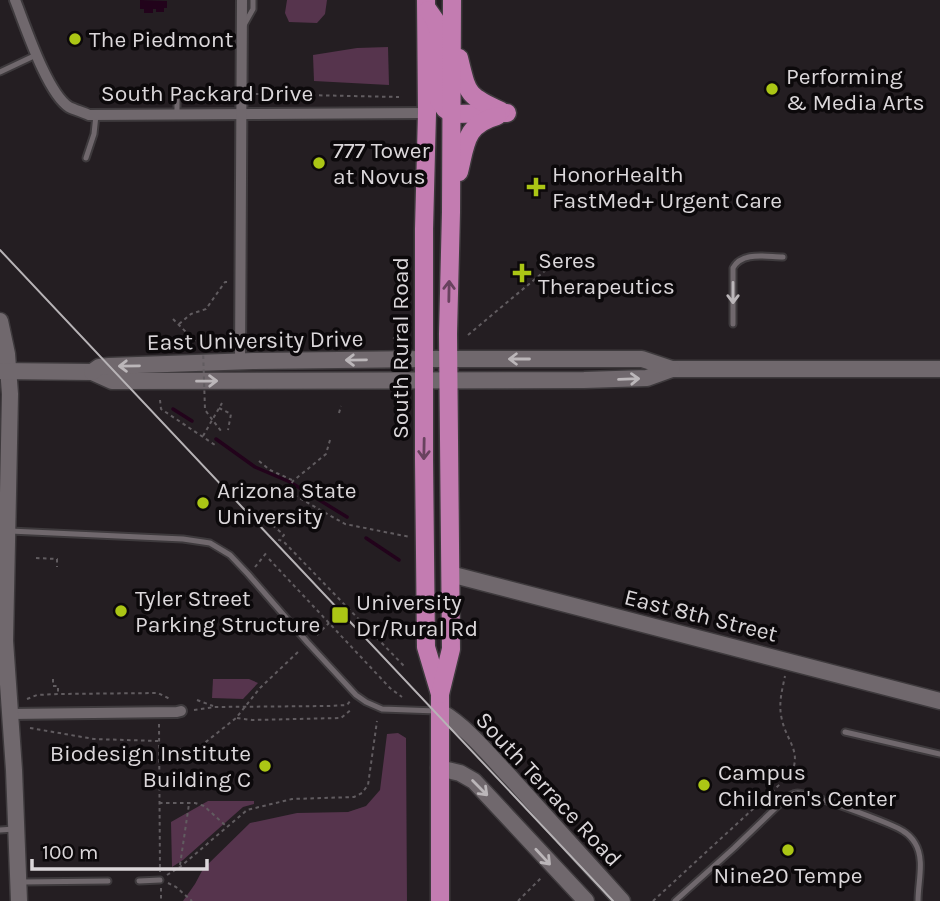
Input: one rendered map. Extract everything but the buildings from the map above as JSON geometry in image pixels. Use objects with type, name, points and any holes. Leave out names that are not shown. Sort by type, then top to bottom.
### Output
[{"type":"main road","name":"South Rural Road","points":[[440,901],[440,703],[451,649],[448,359],[452,0]]},
{"type":"main road","name":"South Rural Road","points":[[426,4],[426,647],[440,703]]},
{"type":"main road","points":[[426,4],[439,33],[439,100],[445,109],[452,114],[507,113]]},
{"type":"main road","points":[[452,32],[469,93],[482,103],[507,113]]},
{"type":"main road","points":[[451,212],[469,133],[478,124],[507,113]]},
{"type":"street","name":"South Packard Drive","points":[[15,0],[51,86],[67,106],[89,115],[427,113]]},
{"type":"street","points":[[240,362],[242,0]]},
{"type":"street","points":[[0,321],[5,344],[4,371],[10,394],[2,630],[18,829],[19,901]]},
{"type":"street","name":"East University Drive","points":[[92,372],[99,367],[424,359],[642,359],[672,369],[940,369]]},
{"type":"street","name":"East University Drive","points":[[4,371],[92,372],[112,381],[448,381],[647,379],[672,369]]},
{"type":"street","name":"East 8th Street","points":[[450,575],[940,701]]},
{"type":"street","name":"South Terrace Road","points":[[440,703],[454,722],[477,742],[622,901]]},
{"type":"street","points":[[10,714],[181,710]]},
{"type":"street","points":[[439,768],[460,773],[474,781],[586,901]]},
{"type":"lane","points":[[242,27],[253,9],[253,0]]},
{"type":"lane","points":[[0,72],[36,55]]},
{"type":"lane","points":[[177,89],[177,114]]},
{"type":"lane","points":[[86,158],[94,134],[96,115]]},
{"type":"lane","points":[[733,324],[733,268],[736,262],[744,257],[783,257]]},
{"type":"lane","points":[[6,530],[183,539],[210,543],[230,555],[356,695],[382,709],[433,710],[440,703]]},
{"type":"lane","points":[[426,647],[451,649]]},
{"type":"lane","points":[[845,732],[940,754]]},
{"type":"lane","points":[[675,901],[787,797],[797,793],[817,797],[892,825],[910,837],[919,852],[918,901]]},
{"type":"lane","points":[[0,830],[18,829]]},
{"type":"lane","points":[[139,881],[160,880]]},
{"type":"lane","points":[[19,882],[108,881]]},
{"type":"path","points":[[256,94],[399,97]]},
{"type":"path","points":[[468,335],[565,254]]},
{"type":"path","points":[[179,324],[191,314],[206,309],[225,282],[232,282]]},
{"type":"path","points":[[173,318],[203,349],[205,410],[221,431]]},
{"type":"path","points":[[160,400],[161,409],[215,444]]},
{"type":"path","points":[[203,436],[222,403]]},
{"type":"path","points":[[339,413],[341,406]]},
{"type":"path","points":[[219,408],[231,414],[228,430]]},
{"type":"path","points":[[330,440],[326,454],[293,481],[287,491],[345,524],[412,537]]},
{"type":"path","points":[[259,461],[270,470],[293,481]]},
{"type":"path","points":[[270,520],[284,535],[279,540],[405,667]]},
{"type":"path","points":[[255,568],[267,552]]},
{"type":"path","points":[[36,558],[57,559],[57,567]]},
{"type":"path","points":[[269,559],[390,688],[402,696]]},
{"type":"path","points":[[317,635],[329,623]]},
{"type":"path","points":[[159,749],[197,749],[236,718],[260,688],[299,652]]},
{"type":"path","points":[[653,901],[791,774],[795,765],[794,747],[785,729],[780,709],[787,671]]},
{"type":"path","points":[[53,679],[53,686],[58,686],[58,694]]},
{"type":"path","points":[[158,693],[158,703]]},
{"type":"path","points":[[27,699],[37,695],[58,694],[158,693],[170,699]]},
{"type":"path","points":[[181,710],[244,706],[347,705],[356,695]]},
{"type":"path","points":[[197,700],[214,707]]},
{"type":"path","points":[[236,718],[341,718],[352,709]]},
{"type":"path","points":[[160,880],[180,867],[238,816],[254,808],[292,799],[354,797],[362,793],[368,785],[377,721]]},
{"type":"path","points":[[159,723],[161,901]]},
{"type":"path","points":[[30,728],[94,739],[159,741]]},
{"type":"path","points":[[159,803],[204,806],[226,826]]},
{"type":"path","points":[[180,867],[189,803]]},
{"type":"path","points":[[518,901],[545,874]]},
{"type":"path","points":[[160,880],[176,887],[192,901]]},
{"type":"shaded area","points":[[140,0],[167,1],[167,8],[164,8],[164,12],[156,12],[156,9],[153,9],[153,13],[144,13],[144,9],[140,9]]},
{"type":"shaded area","points":[[287,0],[327,0],[325,14],[317,23],[289,22],[285,13]]},
{"type":"shaded area","points":[[388,47],[389,85],[314,81],[313,55],[357,48]]},
{"type":"shaded area","points":[[213,679],[249,679],[258,683],[243,699],[212,698]]},
{"type":"shaded area","points":[[398,733],[406,738],[407,901],[183,901],[203,869],[250,823],[297,813],[348,812],[366,806],[380,790],[387,734]]},
{"type":"shaded area","points":[[208,801],[254,801],[254,804],[243,807],[172,867],[171,822]]},
{"type":"waterway","points":[[173,409],[192,421]]},
{"type":"waterway","points":[[216,439],[255,467],[290,482],[347,517]]},
{"type":"waterway","points":[[366,538],[399,560]]},
{"type":"tram line","points":[[0,250],[613,901]]},
{"type":"place","name":"The Piedmont","points":[[75,39]]},
{"type":"place","name":"Performing & Media Arts","points":[[772,89]]},
{"type":"place","name":"777 Tower at Novus","points":[[319,163]]},
{"type":"place","name":"HonorHealth FastMed+ Urgent Care","points":[[536,187]]},
{"type":"place","name":"Seres Therapeutics","points":[[522,273]]},
{"type":"place","name":"Arizona State University","points":[[203,503]]},
{"type":"place","name":"Tyler Street Parking Structure","points":[[121,611]]},
{"type":"place","name":"University Dr/Rural Rd","points":[[340,615]]},
{"type":"place","name":"Biodesign Institute Building C","points":[[265,766]]},
{"type":"place","name":"Campus Children's Center","points":[[704,785]]},
{"type":"place","name":"Nine20 Tempe","points":[[788,850]]}]
